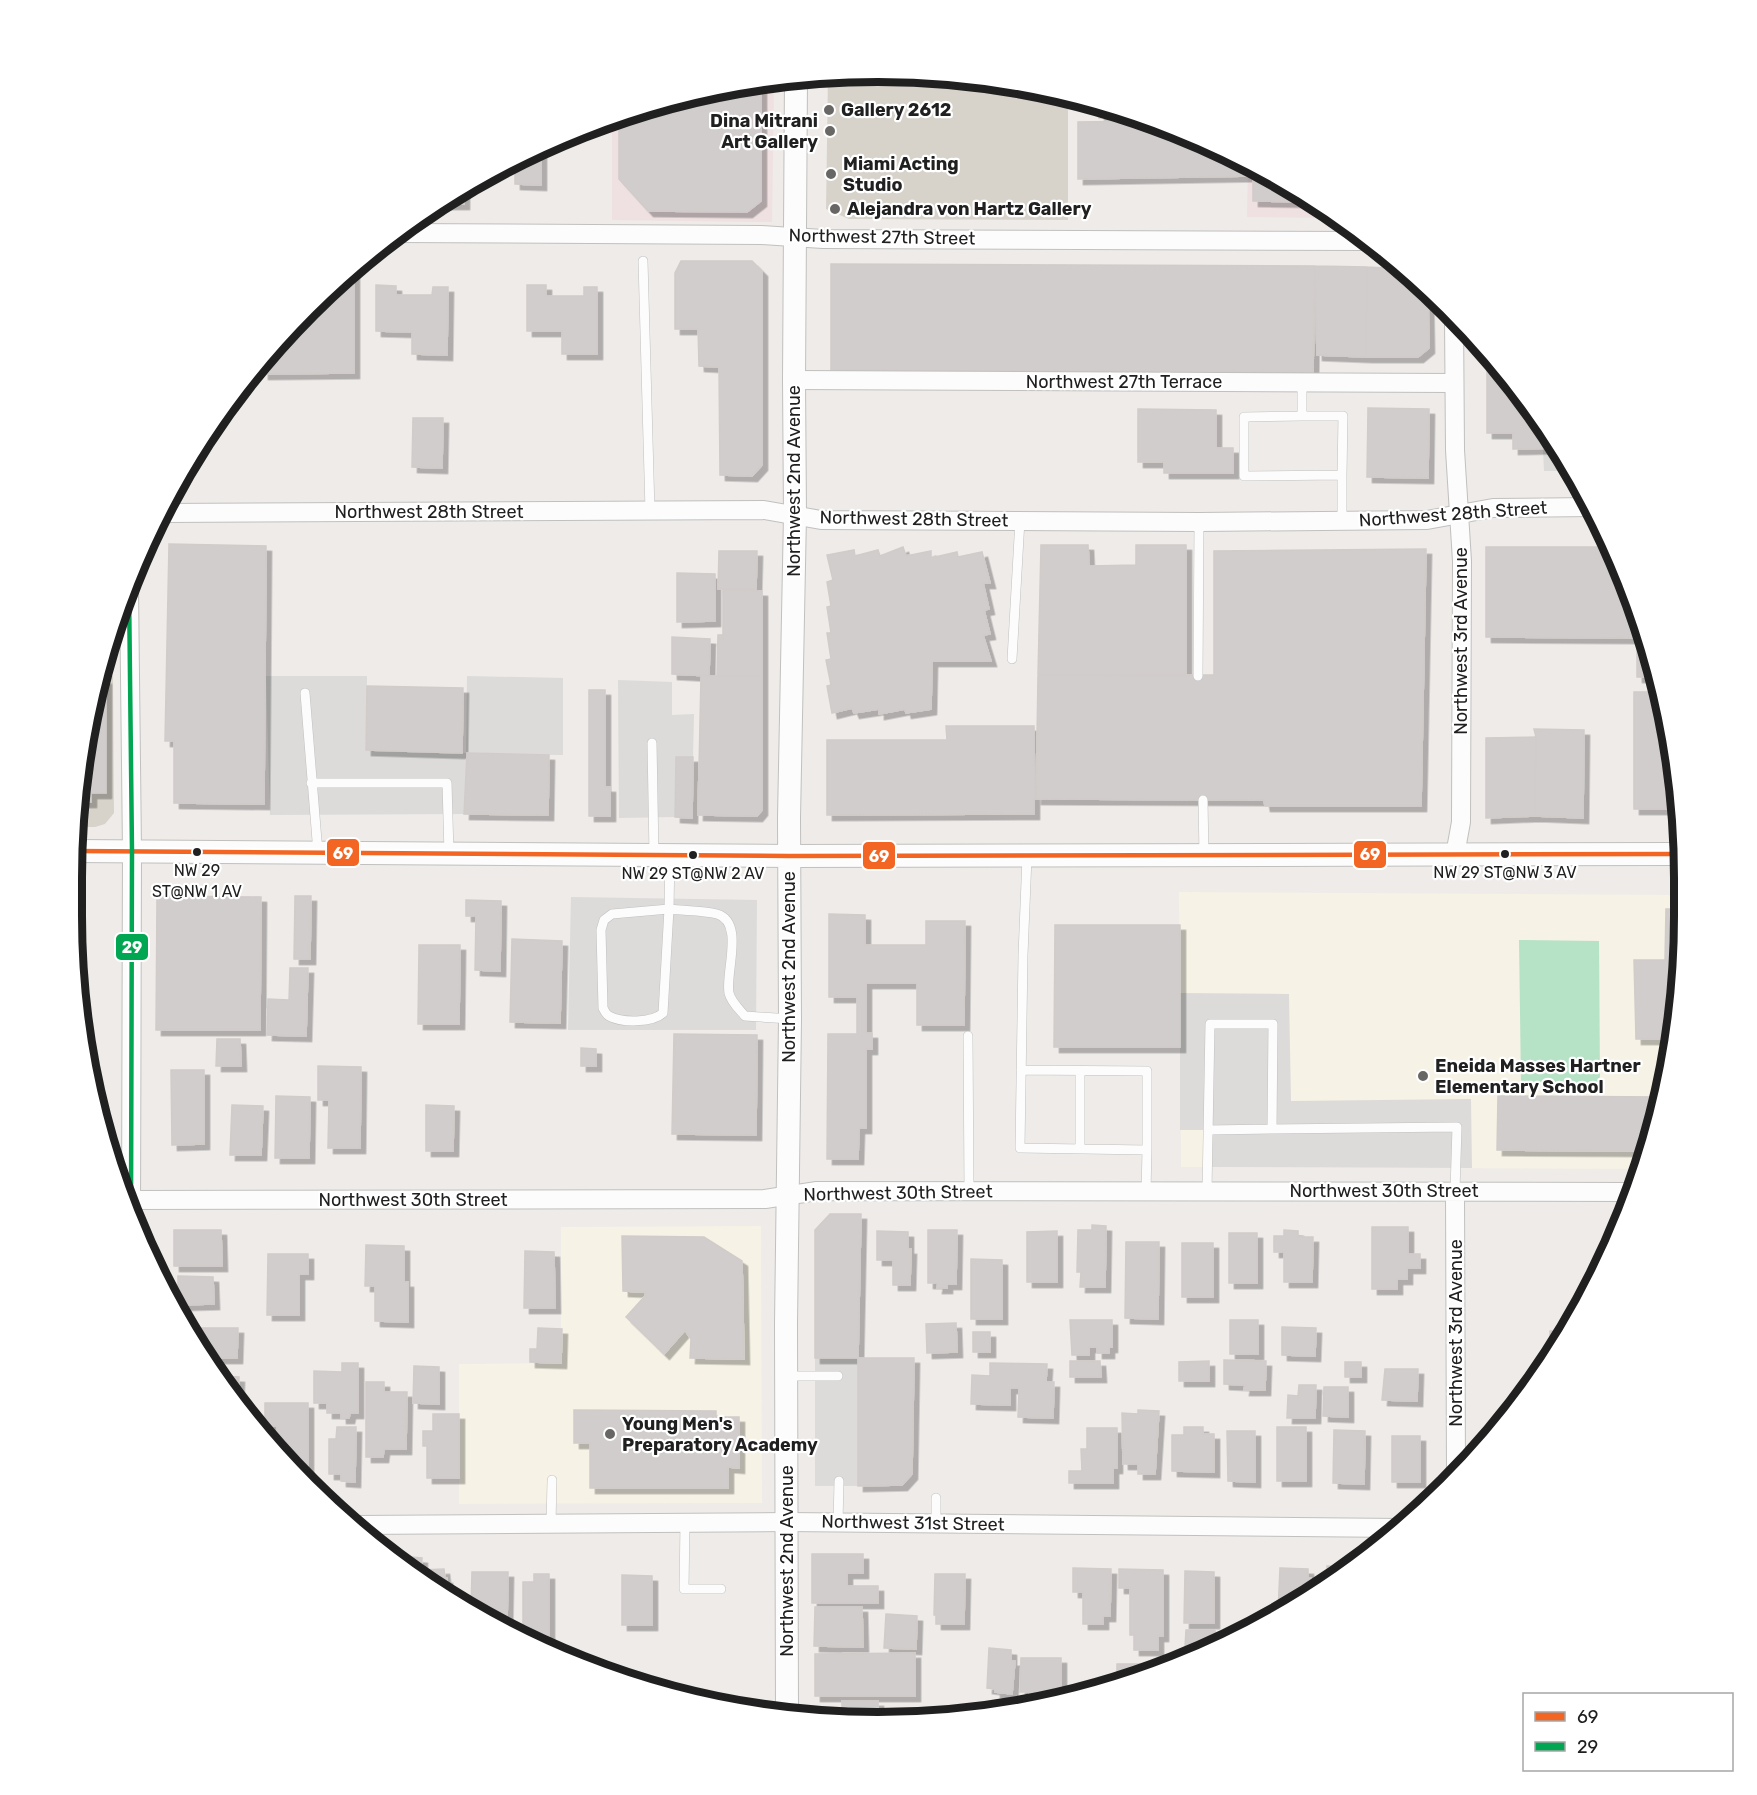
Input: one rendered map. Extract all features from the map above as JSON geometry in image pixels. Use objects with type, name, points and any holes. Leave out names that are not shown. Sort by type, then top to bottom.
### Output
[{"type":"street","name":"Northwest 2nd Avenue","points":[[787,1707],[789,856],[795,515],[796,87]]},
{"type":"street","name":"Northwest 27th Street","points":[[415,232],[761,235],[823,239],[1355,241]]},
{"type":"street","name":"Northwest 3rd Avenue","points":[[1454,330],[1455,450],[1462,561],[1461,822],[1455,855]]},
{"type":"street","name":"Northwest 27th Terrace","points":[[794,380],[1454,383]]},
{"type":"street","name":"Northwest 28th Street","points":[[172,513],[764,510],[821,520],[1199,522],[1427,520],[1493,508],[1582,507]]},
{"type":"street","points":[[129,611],[132,851],[129,1183]]},
{"type":"street","points":[[83,851],[1027,857],[1674,854]]},
{"type":"street","name":"Northwest 30th Street","points":[[137,1205],[765,1199],[817,1191],[1625,1192]]},
{"type":"street","name":"Northwest 3rd Avenue","points":[[1455,1191],[1456,1463]]},
{"type":"street","name":"Northwest 31st Street","points":[[366,1525],[787,1522],[1387,1528]]},
{"type":"lane","points":[[643,261],[651,511]]},
{"type":"lane","points":[[1302,382],[1302,416]]},
{"type":"lane","points":[[1342,475],[1244,476],[1244,417],[1343,416],[1342,521]]},
{"type":"lane","points":[[1012,659],[1020,520]]},
{"type":"lane","points":[[1198,676],[1199,522]]},
{"type":"lane","points":[[305,693],[318,853]]},
{"type":"lane","points":[[652,744],[669,909],[663,1013],[657,1018],[620,1019],[608,1016],[603,1008],[602,930],[604,920],[612,914],[669,909],[718,914],[726,921],[732,934],[729,993],[735,1005],[745,1016],[790,1019]]},
{"type":"lane","points":[[311,783],[447,783],[449,854]]},
{"type":"lane","points":[[1203,800],[1204,855]]},
{"type":"lane","points":[[1027,857],[1020,1148],[1148,1150]]},
{"type":"lane","points":[[1208,1191],[1210,1024],[1273,1024],[1272,1129]]},
{"type":"lane","points":[[968,1036],[969,1191]]},
{"type":"lane","points":[[1021,1070],[1147,1071],[1146,1191]]},
{"type":"lane","points":[[1080,1071],[1080,1149]]},
{"type":"lane","points":[[1209,1130],[1457,1127],[1455,1191]]},
{"type":"lane","points":[[787,1376],[838,1376]]},
{"type":"lane","points":[[551,1524],[552,1480]]},
{"type":"lane","points":[[838,1523],[839,1481]]},
{"type":"lane","points":[[936,1498],[936,1523]]},
{"type":"lane","points":[[685,1523],[684,1589],[721,1589]]},
{"type":"shaded area","points":[[878,82],[931,84],[982,89],[1068,106],[1068,220],[849,219],[826,209],[828,84]]},
{"type":"shaded area","points":[[774,89],[772,222],[612,220],[612,129],[672,110]]},
{"type":"shaded area","points":[[1248,174],[1322,218],[1247,217]]},
{"type":"shaded area","points":[[1543,449],[1548,449],[1562,471],[1544,471]]},
{"type":"shaded area","points":[[109,676],[113,676],[114,813],[105,824],[84,827],[89,775]]},
{"type":"shaded area","points":[[266,676],[367,676],[366,750],[466,753],[467,676],[563,678],[563,755],[467,754],[464,814],[270,815]]},
{"type":"shaded area","points":[[618,680],[672,682],[672,715],[694,714],[693,757],[676,757],[675,817],[619,818]]},
{"type":"shaded area","name":"Eneida Masses Hartner Elementary School","points":[[1179,892],[1674,895],[1673,969],[1668,1020],[1647,1123],[1633,1169],[1181,1167]]},
{"type":"shaded area","points":[[571,897],[757,900],[756,1030],[568,1030]]},
{"type":"shaded area","points":[[1180,993],[1289,994],[1291,1101],[1471,1099],[1472,1168],[1206,1167],[1204,1130],[1180,1130]]},
{"type":"shaded area","name":"Young Men's Preparatory Academy","points":[[761,1226],[762,1503],[459,1504],[459,1364],[561,1363],[561,1227]]},
{"type":"shaded area","points":[[815,1358],[858,1358],[858,1486],[815,1486]]},
{"type":"green space","points":[[1519,940],[1599,941],[1600,1085],[1521,1085]]},
{"type":"building","points":[[761,91],[761,201],[747,212],[648,211],[619,179],[619,126],[672,110]]},
{"type":"building","points":[[1099,114],[1111,118],[1099,118]]},
{"type":"building","points":[[1122,121],[1134,125],[1183,143],[1252,176],[1078,179],[1078,122]]},
{"type":"building","points":[[541,158],[541,185],[515,184],[515,171]]},
{"type":"building","points":[[1253,177],[1296,202],[1253,201]]},
{"type":"building","points":[[681,261],[752,261],[762,271],[762,465],[752,476],[720,475],[719,367],[699,366],[698,329],[675,329],[675,273]]},
{"type":"building","points":[[831,264],[1315,266],[1313,373],[831,370]]},
{"type":"building","points":[[1315,266],[1367,267],[1366,357],[1317,355]]},
{"type":"building","points":[[1367,267],[1389,268],[1428,304],[1429,348],[1418,357],[1366,357]]},
{"type":"building","points":[[354,280],[354,373],[264,374],[316,316]]},
{"type":"building","points":[[376,285],[396,286],[396,295],[432,295],[433,287],[448,287],[447,355],[412,354],[412,332],[376,331]]},
{"type":"building","points":[[527,285],[546,285],[546,296],[584,296],[584,287],[597,287],[597,354],[562,354],[562,331],[527,331]]},
{"type":"building","points":[[1487,366],[1510,394],[1548,448],[1513,449],[1513,433],[1487,433]]},
{"type":"building","points":[[1368,408],[1429,409],[1428,478],[1367,477]]},
{"type":"building","points":[[1138,409],[1216,410],[1216,448],[1233,448],[1233,473],[1164,473],[1164,462],[1138,462]]},
{"type":"building","points":[[413,418],[443,418],[442,468],[412,467]]},
{"type":"building","points":[[169,544],[266,546],[264,804],[174,803],[174,741],[165,741]]},
{"type":"building","points":[[1041,545],[1088,545],[1089,566],[1136,565],[1136,545],[1186,545],[1186,676],[1038,675]]},
{"type":"building","points":[[903,547],[906,556],[931,551],[931,558],[957,552],[958,557],[982,552],[990,583],[983,583],[989,609],[984,610],[990,634],[983,635],[991,661],[932,661],[931,709],[906,713],[905,709],[879,714],[879,709],[854,713],[852,708],[832,713],[827,686],[831,685],[826,660],[831,659],[827,633],[831,633],[827,607],[831,606],[827,582],[833,580],[827,555],[854,550],[855,556],[878,550],[880,556]]},
{"type":"building","points":[[1486,547],[1602,547],[1633,626],[1633,638],[1486,637]]},
{"type":"building","points":[[1426,549],[1421,806],[1265,806],[1264,800],[1036,799],[1038,675],[1214,675],[1214,551]]},
{"type":"building","points":[[719,551],[757,551],[756,589],[718,589]]},
{"type":"building","points":[[677,573],[715,574],[715,621],[677,622]]},
{"type":"building","points":[[723,590],[762,591],[762,676],[717,676],[718,635],[723,635]]},
{"type":"building","points":[[672,637],[710,639],[709,676],[672,674]]},
{"type":"building","points":[[1637,639],[1648,677],[1637,677]]},
{"type":"building","points":[[701,676],[762,676],[762,810],[757,816],[698,815]]},
{"type":"building","points":[[367,686],[463,688],[462,753],[366,750]]},
{"type":"building","points":[[106,689],[106,793],[91,793],[91,802],[86,802],[89,775]]},
{"type":"building","points":[[589,690],[605,690],[605,787],[610,787],[610,816],[589,816]]},
{"type":"building","points":[[1634,692],[1652,692],[1668,775],[1671,809],[1634,809]]},
{"type":"building","points":[[946,726],[1034,726],[1034,814],[827,815],[827,740],[947,740]]},
{"type":"building","points":[[1534,729],[1584,730],[1583,818],[1535,816],[1536,737]]},
{"type":"building","points":[[1536,737],[1535,816],[1486,818],[1486,738]]},
{"type":"building","points":[[467,753],[549,755],[548,815],[464,814]]},
{"type":"building","points":[[676,757],[693,757],[692,818],[675,817]]},
{"type":"building","points":[[157,896],[261,897],[260,1030],[156,1030]]},
{"type":"building","points":[[295,896],[311,896],[310,959],[294,959]]},
{"type":"building","points":[[466,900],[501,901],[500,971],[475,970],[476,916],[466,916]]},
{"type":"building","points":[[1666,909],[1674,909],[1673,969],[1665,1039],[1636,1039],[1634,960],[1665,960]]},
{"type":"building","points":[[829,914],[865,915],[865,945],[926,945],[926,921],[965,921],[964,1025],[917,1025],[917,983],[866,983],[866,1033],[872,1033],[872,1049],[866,1049],[866,1128],[859,1128],[858,1159],[827,1159],[828,1034],[857,1034],[857,997],[829,997]]},
{"type":"building","points":[[1055,925],[1180,925],[1180,1047],[1054,1047]]},
{"type":"building","points":[[512,939],[562,941],[560,1023],[510,1022]]},
{"type":"building","points":[[419,945],[460,945],[459,1024],[418,1024]]},
{"type":"building","points":[[290,968],[308,968],[306,1036],[267,1035],[268,999],[289,1000]]},
{"type":"building","points":[[674,1034],[757,1035],[756,1135],[672,1134]]},
{"type":"building","points":[[217,1039],[240,1039],[241,1066],[216,1066]]},
{"type":"building","points":[[581,1048],[596,1049],[596,1066],[581,1066]]},
{"type":"building","points":[[318,1066],[361,1067],[360,1148],[328,1148],[329,1100],[318,1100]]},
{"type":"building","points":[[171,1070],[204,1070],[204,1144],[172,1145]]},
{"type":"building","points":[[276,1096],[310,1097],[309,1158],[275,1158]]},
{"type":"building","points":[[1498,1096],[1653,1097],[1638,1151],[1497,1150]]},
{"type":"building","points":[[232,1105],[263,1106],[261,1155],[230,1155]]},
{"type":"building","points":[[426,1105],[454,1106],[453,1151],[426,1151]]},
{"type":"building","points":[[830,1214],[861,1214],[858,1358],[815,1358],[815,1230]]},
{"type":"building","points":[[1092,1225],[1106,1226],[1105,1287],[1080,1287],[1081,1272],[1077,1272],[1078,1230],[1092,1230]]},
{"type":"building","points":[[1372,1227],[1408,1227],[1408,1254],[1420,1254],[1420,1268],[1407,1268],[1407,1279],[1397,1279],[1397,1289],[1372,1289]]},
{"type":"building","points":[[174,1230],[221,1230],[222,1266],[174,1266]]},
{"type":"building","points":[[928,1230],[957,1230],[956,1284],[947,1284],[947,1288],[937,1288],[938,1283],[928,1283]]},
{"type":"building","points":[[1284,1230],[1298,1231],[1298,1237],[1313,1237],[1312,1282],[1284,1282],[1284,1252],[1274,1252],[1274,1236],[1284,1236]]},
{"type":"building","points":[[877,1231],[908,1232],[908,1249],[911,1249],[910,1285],[893,1285],[893,1260],[877,1260]]},
{"type":"building","points":[[1057,1231],[1057,1282],[1027,1282],[1027,1232]]},
{"type":"building","points":[[1229,1233],[1257,1233],[1257,1283],[1229,1283]]},
{"type":"building","points":[[622,1236],[704,1237],[742,1261],[744,1359],[690,1358],[691,1339],[685,1330],[664,1354],[626,1317],[646,1292],[623,1291]]},
{"type":"building","points":[[1126,1242],[1159,1242],[1158,1319],[1125,1318]]},
{"type":"building","points":[[1182,1243],[1213,1243],[1213,1297],[1182,1297]]},
{"type":"building","points":[[366,1245],[404,1246],[404,1282],[408,1282],[408,1322],[375,1321],[375,1286],[365,1286]]},
{"type":"building","points":[[525,1251],[554,1252],[555,1308],[524,1308]]},
{"type":"building","points":[[268,1254],[308,1254],[308,1274],[299,1274],[299,1315],[267,1315]]},
{"type":"building","points":[[971,1259],[1002,1260],[1002,1319],[971,1319]]},
{"type":"building","points":[[178,1276],[213,1277],[214,1304],[184,1305],[178,1293]]},
{"type":"building","points":[[1070,1320],[1112,1320],[1112,1347],[1109,1347],[1109,1353],[1097,1353],[1097,1347],[1089,1347],[1089,1355],[1072,1355]]},
{"type":"building","points":[[1230,1320],[1258,1320],[1258,1354],[1230,1354]]},
{"type":"building","points":[[956,1323],[957,1352],[927,1353],[926,1324]]},
{"type":"building","points":[[1282,1327],[1316,1328],[1315,1356],[1282,1355]]},
{"type":"building","points":[[200,1328],[238,1328],[237,1358],[216,1358]]},
{"type":"building","points":[[538,1328],[562,1329],[561,1363],[530,1362],[530,1349],[537,1349]]},
{"type":"building","points":[[1550,1331],[1558,1331],[1550,1343]]},
{"type":"building","points":[[973,1332],[990,1332],[990,1352],[973,1352]]},
{"type":"building","points":[[858,1358],[914,1358],[912,1474],[902,1485],[858,1486]]},
{"type":"building","points":[[1224,1360],[1266,1361],[1265,1390],[1244,1390],[1245,1385],[1224,1384]]},
{"type":"building","points":[[1070,1361],[1100,1361],[1101,1377],[1070,1377]]},
{"type":"building","points":[[1209,1361],[1209,1381],[1179,1381],[1179,1362]]},
{"type":"building","points":[[1345,1362],[1361,1362],[1361,1377],[1345,1377]]},
{"type":"building","points":[[342,1363],[358,1363],[358,1413],[350,1413],[349,1418],[341,1418],[341,1413],[327,1413],[327,1403],[314,1403],[314,1371],[342,1372]]},
{"type":"building","points":[[990,1363],[1047,1364],[1046,1382],[1054,1382],[1053,1418],[1018,1417],[1019,1388],[1010,1388],[1010,1405],[971,1404],[972,1375],[990,1376]]},
{"type":"building","points":[[414,1366],[439,1367],[439,1404],[413,1403]]},
{"type":"building","points":[[1385,1369],[1418,1369],[1417,1401],[1382,1400]]},
{"type":"building","points":[[230,1377],[239,1377],[239,1389]]},
{"type":"building","points":[[366,1382],[384,1382],[384,1392],[407,1392],[406,1449],[384,1449],[383,1457],[366,1457]]},
{"type":"building","points":[[1299,1385],[1316,1385],[1315,1418],[1287,1418],[1288,1395],[1298,1396]]},
{"type":"building","points":[[1324,1387],[1348,1387],[1348,1417],[1323,1416]]},
{"type":"building","points":[[265,1403],[308,1403],[308,1471],[277,1437],[277,1426],[268,1426],[265,1423]]},
{"type":"building","points":[[574,1410],[716,1411],[716,1417],[739,1417],[739,1468],[728,1467],[728,1488],[590,1488],[590,1443],[574,1443]]},
{"type":"building","points":[[1138,1410],[1159,1411],[1155,1474],[1138,1474],[1138,1464],[1123,1464],[1122,1413],[1138,1414]]},
{"type":"building","points":[[433,1414],[459,1414],[459,1478],[427,1478],[427,1446],[423,1446],[423,1431],[433,1431]]},
{"type":"building","points":[[337,1427],[356,1427],[355,1482],[341,1481],[341,1474],[329,1474],[329,1439],[336,1439]]},
{"type":"building","points":[[1184,1427],[1203,1427],[1203,1434],[1214,1434],[1214,1472],[1172,1471],[1172,1435],[1184,1435]]},
{"type":"building","points":[[1277,1427],[1306,1427],[1306,1481],[1277,1481]]},
{"type":"building","points":[[1087,1428],[1117,1428],[1117,1468],[1113,1468],[1113,1483],[1069,1483],[1069,1471],[1082,1471],[1081,1449],[1087,1449]]},
{"type":"building","points":[[1334,1430],[1365,1431],[1364,1484],[1333,1483]]},
{"type":"building","points":[[1227,1431],[1255,1431],[1255,1482],[1228,1481]]},
{"type":"building","points":[[1392,1436],[1420,1436],[1420,1482],[1392,1482]]},
{"type":"building","points":[[812,1554],[863,1554],[863,1573],[847,1573],[847,1586],[878,1586],[878,1603],[812,1603]]},
{"type":"building","points":[[411,1557],[422,1558],[421,1568],[411,1560]]},
{"type":"building","points":[[1327,1566],[1337,1566],[1327,1574]]},
{"type":"building","points":[[1073,1568],[1111,1569],[1110,1616],[1103,1616],[1103,1624],[1083,1624],[1083,1592],[1073,1592]]},
{"type":"building","points":[[1280,1568],[1308,1569],[1311,1584],[1278,1605]]},
{"type":"building","points":[[444,1569],[447,1585],[436,1578],[425,1570]]},
{"type":"building","points":[[1119,1569],[1163,1570],[1163,1636],[1158,1636],[1158,1650],[1134,1650],[1134,1635],[1130,1635],[1130,1588],[1119,1588]]},
{"type":"building","points":[[1185,1571],[1214,1572],[1214,1623],[1184,1623]]},
{"type":"building","points":[[472,1572],[508,1572],[507,1620],[471,1600]]},
{"type":"building","points":[[534,1574],[549,1574],[549,1641],[523,1628],[523,1582],[534,1582]]},
{"type":"building","points":[[935,1574],[965,1574],[964,1624],[936,1624],[936,1615],[934,1615]]},
{"type":"building","points":[[622,1575],[652,1576],[652,1625],[622,1625]]},
{"type":"building","points":[[815,1607],[862,1607],[863,1647],[814,1646]]},
{"type":"building","points":[[886,1614],[917,1616],[916,1649],[884,1648]]},
{"type":"building","points":[[1186,1630],[1215,1630],[1215,1637],[1194,1647],[1185,1647]]},
{"type":"building","points":[[989,1648],[1011,1650],[1011,1661],[1015,1661],[1012,1694],[995,1692],[995,1689],[987,1688]]},
{"type":"building","points":[[915,1653],[915,1696],[815,1696],[815,1654]]},
{"type":"building","points":[[1021,1658],[1061,1658],[1061,1691],[1045,1692],[1045,1694],[1034,1697],[1029,1697],[1029,1692],[1020,1692]]},
{"type":"building","points":[[1117,1664],[1142,1664],[1142,1667],[1117,1675]]},
{"type":"building","points":[[842,1701],[878,1701],[878,1712],[842,1711]]},
{"type":"transit line","name":"29","points":[[129,611],[132,851],[131,1189]]},
{"type":"transit line","name":"69","points":[[83,851],[789,856],[1674,854]]},
{"type":"place","name":"Gallery 2612","points":[[829,110]]},
{"type":"place","name":"Dina Mitrani Art Gallery","points":[[830,131]]},
{"type":"place","name":"Miami Acting Studio","points":[[831,174]]},
{"type":"place","name":"Alejandra von Hartz Gallery","points":[[835,209]]},
{"type":"place","name":"NW 29 ST@NW 1 AV","points":[[197,852]]},
{"type":"place","name":"NW 29 ST@NW 3 AV","points":[[1505,854]]},
{"type":"place","name":"NW 29 ST@NW 2 AV","points":[[693,855]]},
{"type":"place","name":"Eneida Masses Hartner Elementary School","points":[[1423,1076]]},
{"type":"place","name":"Young Men's Preparatory Academy","points":[[610,1434]]}]
